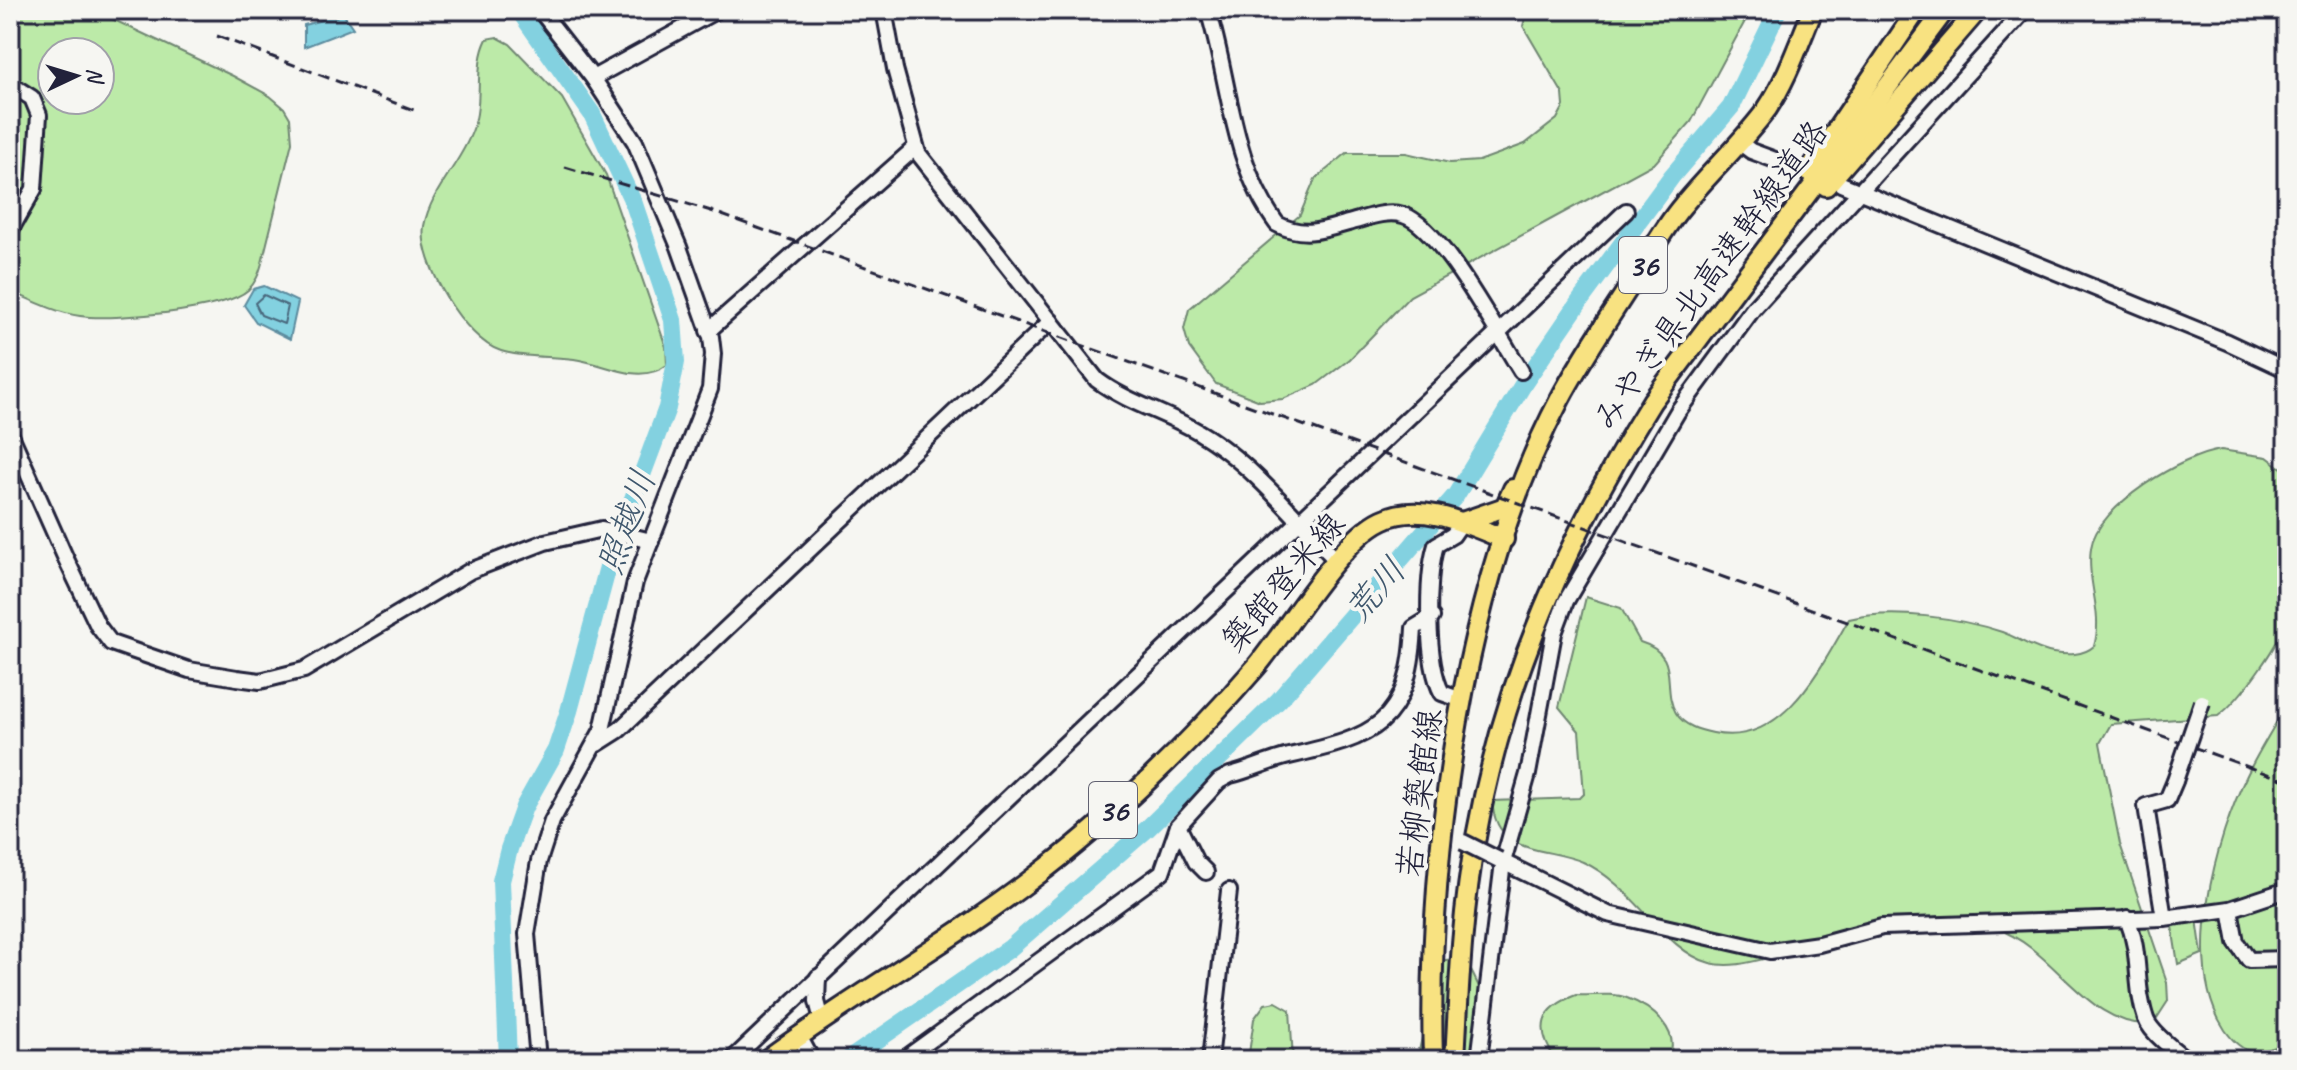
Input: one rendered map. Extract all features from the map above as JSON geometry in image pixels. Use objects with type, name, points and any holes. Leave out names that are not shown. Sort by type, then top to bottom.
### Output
[{"type":"main road","name":"36","points":[[1504,539],[1535,452],[1560,398],[1681,206],[1768,107],[1813,10]]},
{"type":"main road","points":[[1690,347],[1917,10]]},
{"type":"main road","name":"みやぎ県北高速幹線道路","points":[[1455,1060],[1470,872],[1485,789],[1514,687],[1561,566],[1652,401],[1945,10]]},
{"type":"main road","points":[[1690,347],[1978,10]]},
{"type":"main road","points":[[1458,521],[1505,507],[1535,452]]},
{"type":"main road","name":"築館登米線","points":[[766,1060],[980,916],[1074,846],[1255,667],[1337,561],[1380,521],[1413,514],[1458,521],[1504,539]]},
{"type":"main road","name":"若柳築館線","points":[[1433,1060],[1433,960],[1444,833],[1462,700],[1478,620],[1504,539]]},
{"type":"street","points":[[538,1060],[527,934],[539,861],[552,821],[610,708],[627,611],[710,389],[713,354],[679,247],[635,142],[593,78],[540,10]]},
{"type":"street","points":[[593,78],[717,10]]},
{"type":"street","points":[[884,10],[895,69],[916,147],[1097,380],[1115,394],[1200,433],[1224,449],[1337,561]]},
{"type":"street","points":[[1208,10],[1232,120],[1258,190],[1277,224],[1304,233],[1389,213],[1403,215],[1433,235],[1521,371]]},
{"type":"street","points":[[1479,1060],[1501,861],[1528,774],[1554,633],[1566,601],[1678,411],[1753,309],[2025,10]]},
{"type":"street","points":[[2285,10],[2287,28]]},
{"type":"street","points":[[10,84],[32,98],[39,115],[34,189],[10,231]]},
{"type":"street","points":[[1739,142],[1751,151],[1791,166]]},
{"type":"street","points":[[708,331],[916,147]]},
{"type":"street","points":[[1841,184],[2227,342],[2287,370]]},
{"type":"street","points":[[732,1060],[1626,211]]},
{"type":"street","points":[[593,746],[619,730],[1051,321]]},
{"type":"street","points":[[10,433],[98,626],[111,643],[189,670],[260,681],[304,670],[470,571],[545,542],[602,529],[651,541]]},
{"type":"street","points":[[1458,521],[1453,535],[1436,545],[1433,671],[1442,693],[1462,700]]},
{"type":"street","points":[[903,1060],[1162,872],[1178,826],[1219,781],[1266,762],[1338,746],[1382,725],[1397,705],[1409,670],[1414,628],[1432,617]]},
{"type":"street","points":[[2164,918],[2146,806],[2167,800],[2202,702]]},
{"type":"street","points":[[1178,826],[1196,862],[1206,872]]},
{"type":"street","points":[[1444,833],[1608,914],[1770,951],[1819,944],[1882,927],[2164,918],[2230,909],[2287,890]]},
{"type":"street","points":[[1210,1060],[1229,891]]},
{"type":"street","points":[[2230,909],[2236,942],[2249,960],[2287,959]]},
{"type":"street","points":[[2127,918],[2137,943],[2146,1020],[2187,1060]]},
{"type":"street","points":[[818,977],[817,1001],[822,1020]]},
{"type":"street","points":[[799,1036],[812,1060]]},
{"type":"street","points":[[10,1058],[17,1060]]},
{"type":"green space","points":[[10,10],[93,10],[233,76],[270,96],[284,108],[290,118],[292,142],[261,267],[248,290],[216,304],[141,316],[80,316],[44,306],[10,291]]},
{"type":"green space","points":[[1527,10],[1751,10],[1691,122],[1655,163],[1410,296],[1350,359],[1316,385],[1283,399],[1260,401],[1216,384],[1189,347],[1184,329],[1189,309],[1300,215],[1315,179],[1347,153],[1406,153],[1450,163],[1479,161],[1525,144],[1557,119],[1564,106],[1563,94],[1523,26]]},
{"type":"green space","points":[[497,37],[510,44],[562,98],[606,175],[666,347],[667,365],[656,371],[633,373],[574,359],[501,351],[473,332],[436,279],[424,241],[424,226],[439,188],[468,142],[478,106],[483,49],[487,39]]},
{"type":"green space","points":[[2221,450],[2267,457],[2287,472],[2290,580],[2284,626],[2259,669],[2218,716],[2111,724],[2100,743],[2120,844],[2167,982],[2168,1001],[2153,1024],[2130,1022],[2109,1014],[2018,939],[1990,928],[1918,925],[1743,964],[1710,963],[1678,946],[1601,872],[1569,857],[1513,841],[1503,832],[1496,819],[1492,801],[1580,798],[1584,794],[1579,731],[1559,707],[1586,597],[1621,608],[1640,642],[1662,655],[1672,703],[1683,721],[1713,733],[1737,734],[1759,729],[1779,717],[1796,700],[1849,619],[1885,614],[1926,616],[1985,627],[2053,653],[2075,654],[2090,649],[2097,634],[2090,561],[2097,532],[2108,516],[2144,485],[2186,462]]},
{"type":"green space","points":[[2287,704],[2287,1042],[2268,1050],[2252,1051],[2232,1039],[2212,1003],[2205,971],[2204,937],[2208,902],[2224,832],[2253,764]]},
{"type":"green space","points":[[2197,919],[2202,954],[2178,964],[2171,920]]},
{"type":"green space","points":[[1465,958],[1482,993],[1473,1060],[1417,1060],[1436,974],[1446,960]]},
{"type":"green space","points":[[1576,995],[1621,996],[1646,1007],[1668,1030],[1672,1048],[1669,1058],[1556,1060],[1545,1038],[1545,1020],[1555,1006]]},
{"type":"green space","points":[[1276,1002],[1290,1010],[1293,1060],[1248,1060],[1254,1019],[1265,1004]]},
{"type":"water","points":[[342,12],[353,28],[304,47],[304,25],[322,20],[323,14],[336,17]]},
{"type":"water","points":[[264,286],[298,302],[290,339],[256,322],[244,305],[253,289]]},
{"type":"waterway","name":"照越川","points":[[508,1060],[501,881],[524,807],[556,750],[609,563],[667,408],[676,362],[673,320],[634,204],[592,114],[519,10]]},
{"type":"waterway","name":"荒川","points":[[848,1060],[1009,949],[1147,829],[1279,700],[1456,495],[1524,383],[1580,301],[1672,176],[1731,107],[1778,10]]},
{"type":"railway","points":[[217,36],[419,112]]},
{"type":"railway","points":[[565,167],[711,211],[2287,781]]}]
